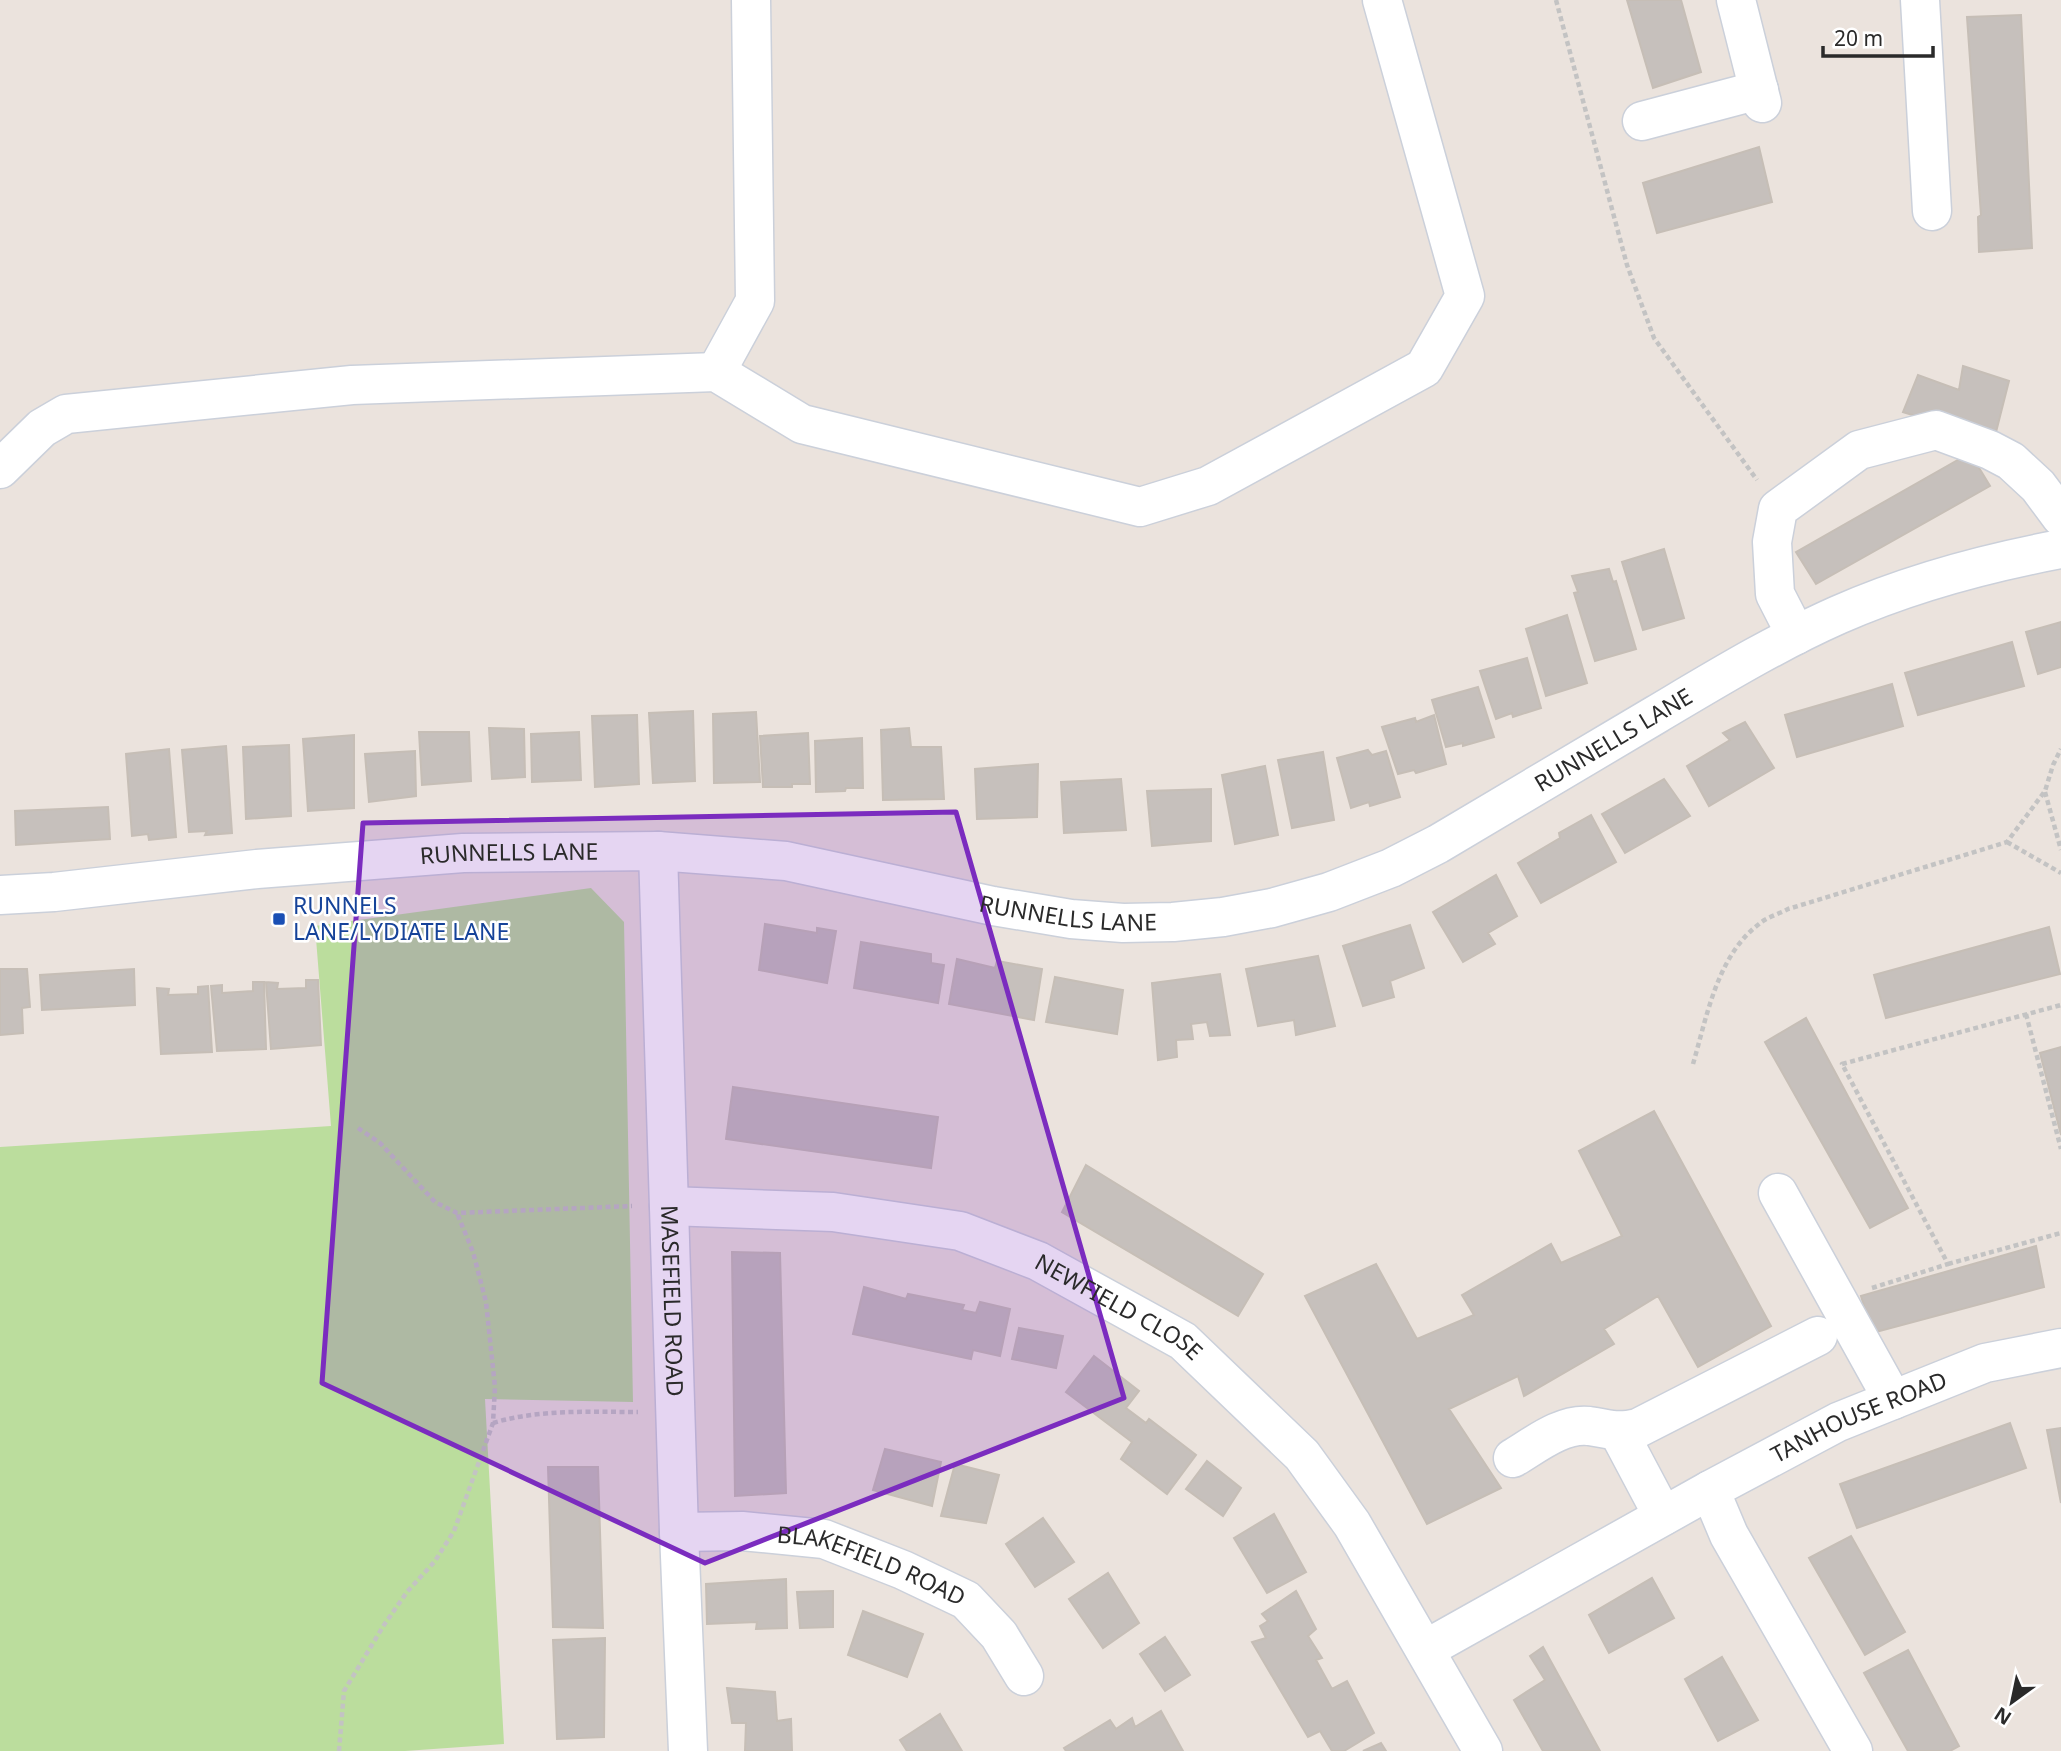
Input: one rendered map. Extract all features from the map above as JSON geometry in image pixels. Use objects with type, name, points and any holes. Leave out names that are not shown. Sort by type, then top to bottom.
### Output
[{"type":"street","points":[[716,372],[755,301],[751,0]]},
{"type":"street","points":[[0,469],[42,428],[66,414],[352,385],[716,372],[802,424],[1140,508],[1208,486],[1424,368],[1465,296],[1382,0]]},
{"type":"street","points":[[1642,121],[1761,96],[1736,0]]},
{"type":"street","points":[[1920,0],[1932,211]]},
{"type":"street","points":[[1796,635],[1775,594],[1772,542],[1778,509],[1859,450],[1936,430],[1990,450],[2011,461],[2038,486],[2061,517]]},
{"type":"street","name":"RUNNELLS LANE","points":[[0,895],[54,892],[257,869],[463,853],[658,851],[786,860],[993,906],[1071,919],[1123,923],[1223,918],[1329,892],[1391,867],[1438,844],[1734,668],[1839,614],[1902,591],[2020,557],[2061,549]]},
{"type":"street","name":"MASEFIELD ROAD","points":[[658,851],[656,1206],[679,1532],[688,1751]]},
{"type":"street","points":[[1778,1193],[1893,1400]]},
{"type":"street","name":"NEWFIELD CLOSE","points":[[656,1206],[832,1212],[960,1231],[1038,1261],[1183,1341],[1302,1455],[1352,1524],[1483,1751]]},
{"type":"street","points":[[1513,1458],[1555,1433],[1569,1428],[1587,1426],[1619,1433],[1638,1428],[1818,1336]]},
{"type":"street","name":"TANHOUSE ROAD","points":[[1426,1649],[1710,1490],[1838,1422],[1985,1363],[2061,1348]]},
{"type":"street","points":[[1619,1433],[1663,1516]]},
{"type":"street","points":[[1710,1490],[1729,1535],[1853,1751]]},
{"type":"street","name":"BLAKEFIELD ROAD","points":[[679,1532],[742,1531],[824,1539],[903,1570],[966,1600],[999,1635],[1024,1676]]},
{"type":"path","points":[[1556,0],[1628,265],[1654,338],[1778,509]]},
{"type":"path","points":[[1693,1064],[1722,973],[1740,942],[1761,922],[1788,909],[2007,842],[2045,791],[2061,749]]},
{"type":"path","points":[[2045,791],[2061,850]]},
{"type":"path","points":[[2007,842],[2061,873]]},
{"type":"path","points":[[1948,1264],[1842,1064],[2061,1005]]},
{"type":"path","points":[[2026,1014],[2061,1149]]},
{"type":"path","points":[[358,1128],[380,1143],[435,1202],[457,1213],[656,1206]]},
{"type":"path","points":[[339,1751],[344,1691],[384,1625],[407,1592],[435,1561],[454,1531],[493,1423],[495,1387],[486,1302],[473,1252],[457,1213]]},
{"type":"path","points":[[1865,1290],[2061,1233]]},
{"type":"path","points":[[493,1423],[544,1413],[641,1412]]},
{"type":"highlighted area","points":[[956,812],[1124,1398],[705,1563],[322,1383],[363,823]]},
{"type":"green space","points":[[591,888],[624,922],[633,1402],[485,1399],[504,1744],[405,1751],[0,1751],[0,1147],[331,1126],[315,926]]},
{"type":"building","points":[[1627,0],[1681,0],[1701,72],[1653,88]]},
{"type":"building","points":[[2021,15],[2032,248],[1979,252],[1978,217],[1981,215],[1967,17]]},
{"type":"building","points":[[1759,147],[1772,202],[1657,233],[1643,183]]},
{"type":"building","points":[[1963,366],[2009,381],[1994,440],[1903,412],[1918,375],[1959,390]]},
{"type":"building","points":[[1970,453],[1990,486],[1816,584],[1796,552]]},
{"type":"building","points":[[1664,549],[1684,618],[1643,630],[1622,562]]},
{"type":"building","points":[[1609,569],[1613,582],[1616,581],[1636,649],[1595,661],[1574,593],[1578,592],[1572,576]]},
{"type":"building","points":[[1567,615],[1587,683],[1546,696],[1526,629]]},
{"type":"building","points":[[2061,622],[2061,667],[2038,674],[2026,632]]},
{"type":"building","points":[[2012,642],[2024,686],[1918,715],[1905,673]]},
{"type":"building","points":[[1527,658],[1541,708],[1496,719],[1480,671]]},
{"type":"building","points":[[1892,684],[1903,726],[1797,757],[1785,715]]},
{"type":"building","points":[[1478,687],[1494,737],[1463,746],[1463,743],[1446,747],[1432,700]]},
{"type":"building","points":[[693,711],[695,781],[653,783],[649,713]]},
{"type":"building","points":[[756,712],[760,782],[714,783],[713,714]]},
{"type":"building","points":[[637,715],[639,784],[595,787],[592,716]]},
{"type":"building","points":[[1434,715],[1446,764],[1416,773],[1414,770],[1398,774],[1382,727],[1415,718],[1416,722]]},
{"type":"building","points":[[1745,722],[1774,768],[1709,806],[1687,766],[1730,740],[1723,733]]},
{"type":"building","points":[[489,728],[524,729],[525,777],[492,779]]},
{"type":"building","points":[[909,728],[911,747],[941,747],[944,799],[883,800],[881,730]]},
{"type":"building","points":[[419,732],[469,732],[471,781],[422,785]]},
{"type":"building","points":[[579,732],[581,780],[532,782],[531,734]]},
{"type":"building","points":[[808,733],[810,784],[763,787],[760,736]]},
{"type":"building","points":[[354,735],[354,808],[308,811],[303,739]]},
{"type":"building","points":[[862,738],[863,788],[816,792],[815,741]]},
{"type":"building","points":[[289,745],[291,816],[246,819],[243,747]]},
{"type":"building","points":[[226,746],[232,833],[205,835],[207,831],[189,832],[182,750]]},
{"type":"building","points":[[169,749],[176,837],[149,840],[148,834],[132,836],[126,754]]},
{"type":"building","points":[[1368,750],[1372,755],[1386,751],[1400,797],[1370,806],[1369,802],[1351,808],[1337,758]]},
{"type":"building","points":[[415,751],[416,796],[369,802],[365,754]]},
{"type":"building","points":[[1323,752],[1334,820],[1292,828],[1278,760]]},
{"type":"building","points":[[1038,764],[1037,817],[977,819],[975,769]]},
{"type":"building","points":[[1265,766],[1278,835],[1235,844],[1222,775]]},
{"type":"building","points":[[1121,779],[1126,830],[1064,833],[1061,782]]},
{"type":"building","points":[[1664,779],[1690,816],[1625,853],[1602,814]]},
{"type":"building","points":[[1211,789],[1211,841],[1152,846],[1147,791]]},
{"type":"building","points":[[108,807],[110,839],[16,845],[15,811]]},
{"type":"building","points":[[1591,815],[1616,862],[1541,903],[1518,863],[1560,838],[1559,833]]},
{"type":"building","points":[[1496,875],[1517,916],[1488,933],[1495,944],[1463,962],[1433,912]]},
{"type":"building","points":[[765,924],[817,933],[817,928],[836,931],[827,983],[759,970]]},
{"type":"building","points":[[1410,925],[1424,968],[1390,981],[1394,997],[1363,1006],[1343,946]]},
{"type":"building","points":[[2049,927],[2060,974],[1886,1018],[1874,975]]},
{"type":"building","points":[[861,942],[931,954],[931,963],[944,965],[938,1003],[854,988]]},
{"type":"building","points":[[1318,956],[1335,1026],[1296,1035],[1294,1020],[1258,1026],[1246,969]]},
{"type":"building","points":[[957,959],[995,968],[997,961],[1042,969],[1034,1020],[949,1004]]},
{"type":"building","points":[[0,969],[27,969],[30,1007],[22,1008],[23,1033],[0,1035]]},
{"type":"building","points":[[134,969],[135,1005],[42,1010],[40,975]]},
{"type":"building","points":[[1220,974],[1230,1035],[1210,1036],[1207,1022],[1191,1024],[1193,1039],[1176,1040],[1177,1057],[1158,1060],[1152,983]]},
{"type":"building","points":[[1055,977],[1123,990],[1117,1034],[1046,1022]]},
{"type":"building","points":[[306,980],[318,980],[321,1045],[271,1049],[266,982],[278,983],[277,989],[306,988]]},
{"type":"building","points":[[253,982],[264,982],[266,1049],[217,1051],[211,986],[222,985],[222,993],[253,991]]},
{"type":"building","points":[[208,986],[212,1052],[161,1054],[157,988],[169,989],[168,995],[198,994],[198,987]]},
{"type":"building","points":[[1806,1018],[1908,1208],[1870,1228],[1765,1042]]},
{"type":"building","points":[[2061,1047],[2061,1135],[2040,1053]]},
{"type":"building","points":[[733,1087],[938,1117],[931,1168],[726,1139]]},
{"type":"building","points":[[1654,1111],[1771,1326],[1698,1367],[1658,1296],[1604,1329],[1614,1344],[1524,1396],[1518,1376],[1449,1409],[1501,1488],[1427,1524],[1305,1296],[1376,1264],[1417,1339],[1474,1315],[1462,1295],[1551,1244],[1561,1263],[1622,1236],[1579,1151]]},
{"type":"building","points":[[1086,1165],[1263,1274],[1238,1316],[1062,1212]]},
{"type":"building","points":[[2036,1246],[2044,1287],[1872,1333],[1861,1296]]},
{"type":"building","points":[[732,1252],[780,1253],[786,1493],[735,1496]]},
{"type":"building","points":[[864,1287],[906,1299],[908,1294],[964,1305],[962,1310],[976,1313],[980,1302],[1010,1309],[1000,1356],[973,1350],[971,1359],[853,1334]]},
{"type":"building","points":[[1019,1328],[1063,1336],[1056,1368],[1012,1359]]},
{"type":"building","points":[[1094,1356],[1139,1391],[1126,1408],[1146,1423],[1149,1419],[1196,1455],[1167,1494],[1121,1459],[1132,1442],[1066,1392]]},
{"type":"building","points":[[2010,1423],[2026,1468],[1857,1528],[1840,1484]]},
{"type":"building","points":[[2061,1428],[2061,1503],[2047,1430]]},
{"type":"building","points":[[885,1449],[941,1462],[932,1506],[873,1490]]},
{"type":"building","points":[[1207,1461],[1241,1488],[1223,1516],[1186,1489]]},
{"type":"building","points":[[955,1464],[999,1475],[986,1523],[941,1516]]},
{"type":"building","points":[[548,1467],[598,1467],[603,1628],[553,1627]]},
{"type":"building","points":[[1274,1514],[1306,1572],[1267,1593],[1234,1538]]},
{"type":"building","points":[[1043,1518],[1074,1562],[1035,1587],[1006,1544]]},
{"type":"building","points":[[1851,1536],[1905,1632],[1865,1655],[1809,1558]]},
{"type":"building","points":[[1108,1573],[1139,1623],[1103,1648],[1069,1599]]},
{"type":"building","points":[[1652,1578],[1674,1618],[1609,1653],[1589,1615]]},
{"type":"building","points":[[786,1579],[787,1628],[756,1629],[757,1622],[707,1624],[706,1584]]},
{"type":"building","points":[[833,1591],[833,1627],[800,1628],[797,1592]]},
{"type":"building","points":[[1296,1591],[1316,1629],[1308,1636],[1322,1658],[1316,1660],[1332,1689],[1347,1681],[1374,1733],[1344,1751],[1332,1751],[1320,1731],[1308,1737],[1252,1642],[1266,1638],[1260,1626],[1268,1621],[1262,1614]]},
{"type":"building","points":[[863,1611],[923,1634],[907,1677],[848,1655]]},
{"type":"building","points":[[1165,1637],[1190,1675],[1165,1691],[1140,1654]]},
{"type":"building","points":[[605,1638],[604,1737],[557,1739],[553,1640]]},
{"type":"building","points":[[1543,1647],[1600,1751],[1543,1751],[1514,1700],[1545,1680],[1530,1656]]},
{"type":"building","points":[[1908,1650],[1959,1746],[1950,1751],[1908,1751],[1864,1673]]},
{"type":"building","points":[[1722,1657],[1758,1720],[1718,1741],[1685,1679]]},
{"type":"building","points":[[727,1688],[775,1692],[777,1721],[791,1719],[792,1751],[745,1751],[746,1723],[732,1723]]},
{"type":"building","points":[[1161,1711],[1183,1751],[1066,1751],[1064,1748],[1110,1720],[1116,1729],[1132,1718],[1135,1727]]},
{"type":"building","points":[[940,1714],[962,1751],[907,1751],[900,1740]]},
{"type":"building","points":[[1381,1743],[1386,1751],[1363,1751]]},
{"type":"place","name":"RUNNELS LANE/LYDIATE LANE","points":[[279,919]]}]
